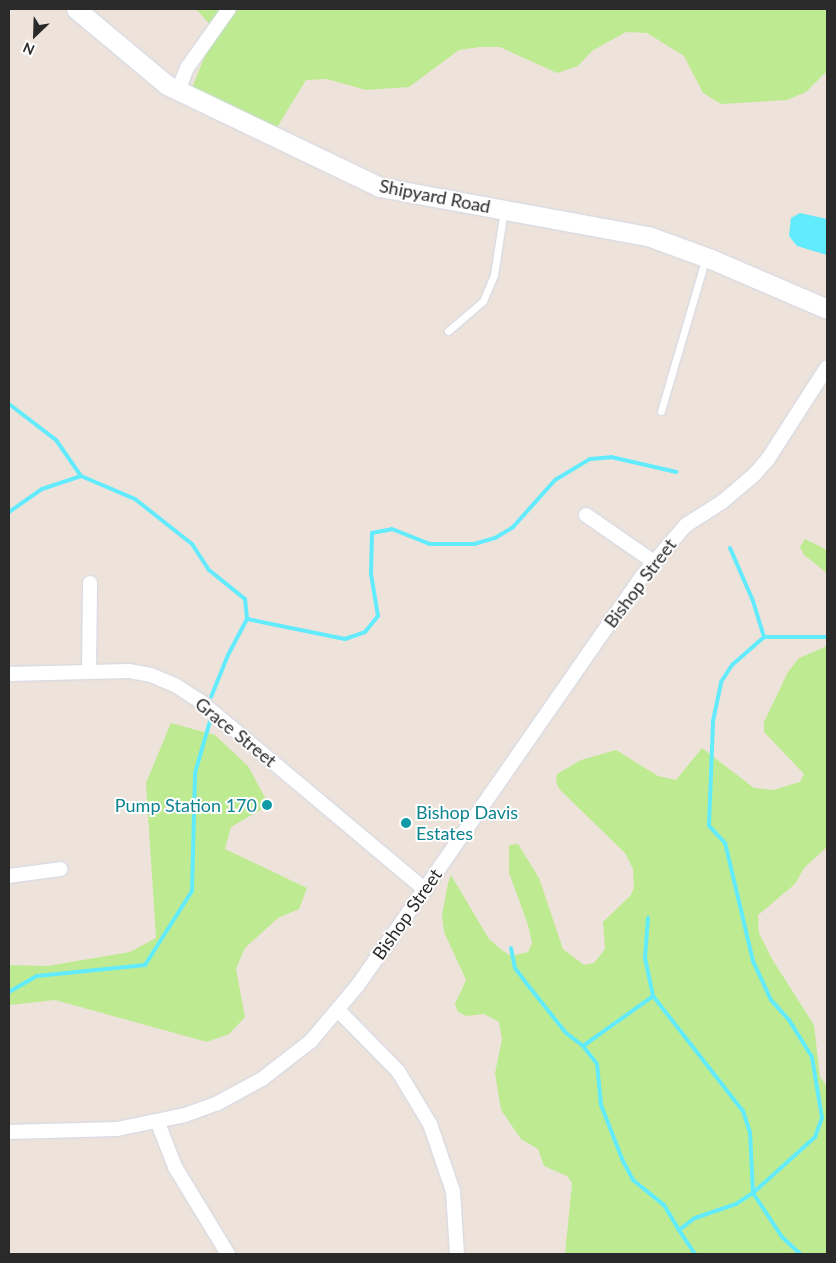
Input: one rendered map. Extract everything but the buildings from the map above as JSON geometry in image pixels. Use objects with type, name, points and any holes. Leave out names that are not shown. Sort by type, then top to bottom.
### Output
[{"type":"street","name":"Shipyard Road","points":[[76,9],[150,72],[178,91],[380,187],[640,235],[706,257],[827,309]]},
{"type":"street","points":[[178,91],[187,68],[229,9]]},
{"type":"street","name":"Bishop Street","points":[[9,1132],[89,1131],[158,1123],[216,1104],[262,1079],[311,1041],[338,1010],[425,890],[625,598],[686,525],[722,502],[754,475],[827,367]]},
{"type":"street","points":[[586,515],[654,562]]},
{"type":"street","points":[[89,672],[90,584]]},
{"type":"street","name":"Grace Street","points":[[9,674],[89,672],[152,675],[200,701],[425,890]]},
{"type":"street","points":[[9,876],[61,869]]},
{"type":"street","points":[[338,1010],[398,1071],[430,1124],[453,1191],[457,1254]]},
{"type":"street","points":[[158,1123],[175,1166],[228,1254]]},
{"type":"lane","points":[[448,331],[483,301],[494,275],[504,209]]},
{"type":"lane","points":[[661,412],[706,257]]},
{"type":"green space","points":[[196,9],[827,9],[827,71],[806,92],[787,100],[721,104],[703,93],[684,56],[647,33],[626,32],[592,51],[578,66],[557,73],[500,47],[480,47],[459,50],[409,87],[366,90],[327,79],[306,80],[276,129],[192,88],[215,30]]},
{"type":"green space","points":[[805,539],[827,550],[827,573],[804,555],[800,547]]},
{"type":"green space","points":[[827,646],[827,847],[804,868],[795,884],[758,915],[759,933],[772,959],[814,1025],[820,1077],[827,1086],[827,1254],[565,1254],[572,1183],[567,1176],[544,1166],[538,1149],[521,1139],[501,1110],[495,1073],[502,1039],[499,1022],[484,1014],[466,1016],[458,1012],[455,1004],[466,980],[444,932],[442,915],[451,875],[489,939],[511,956],[528,952],[532,943],[528,925],[509,873],[509,845],[518,844],[539,878],[563,949],[584,965],[594,963],[605,949],[603,922],[630,896],[634,888],[633,869],[625,853],[560,790],[556,783],[557,774],[581,760],[616,750],[658,776],[676,780],[702,748],[754,788],[773,790],[800,782],[804,774],[764,732],[764,722],[788,672],[799,658]]},
{"type":"green space","points":[[171,723],[215,735],[248,766],[269,805],[231,827],[225,849],[307,888],[299,909],[278,918],[245,948],[236,969],[245,1017],[229,1034],[207,1042],[55,1000],[9,1005],[9,965],[47,966],[130,952],[156,938],[146,783]]},
{"type":"water","points":[[800,213],[827,219],[827,255],[797,246],[789,236],[791,218]]},
{"type":"waterway","points":[[9,404],[56,440],[81,476],[135,499],[192,544],[209,570],[245,599],[247,619],[228,655],[211,697]]},
{"type":"waterway","points":[[247,619],[345,639],[365,632],[378,616],[371,574],[372,533],[392,529],[430,544],[474,544],[495,538],[513,527],[555,480],[590,459],[611,457],[676,472]]},
{"type":"waterway","points":[[9,512],[42,489],[81,476]]},
{"type":"waterway","points":[[730,548],[753,601],[764,637]]},
{"type":"waterway","points":[[695,1254],[679,1230],[695,1218],[736,1204],[753,1193],[815,1137],[822,1118],[812,1057],[789,1020],[771,1000],[753,961],[725,843],[709,826],[713,721],[721,682],[732,665],[764,637],[827,637]]},
{"type":"waterway","points":[[9,992],[37,976],[145,965],[192,891],[195,773],[210,721]]},
{"type":"waterway","points":[[648,918],[645,958],[653,996],[743,1111],[750,1132],[753,1193],[782,1237],[800,1254]]},
{"type":"waterway","points":[[511,948],[515,968],[566,1033],[583,1046],[597,1064],[601,1105],[623,1161],[633,1180],[664,1205],[679,1230]]},
{"type":"waterway","points":[[583,1046],[653,996]]},
{"type":"place","name":"Pump Station 170","points":[[267,805]]},
{"type":"place","name":"Bishop Davis Estates","points":[[406,823]]}]
